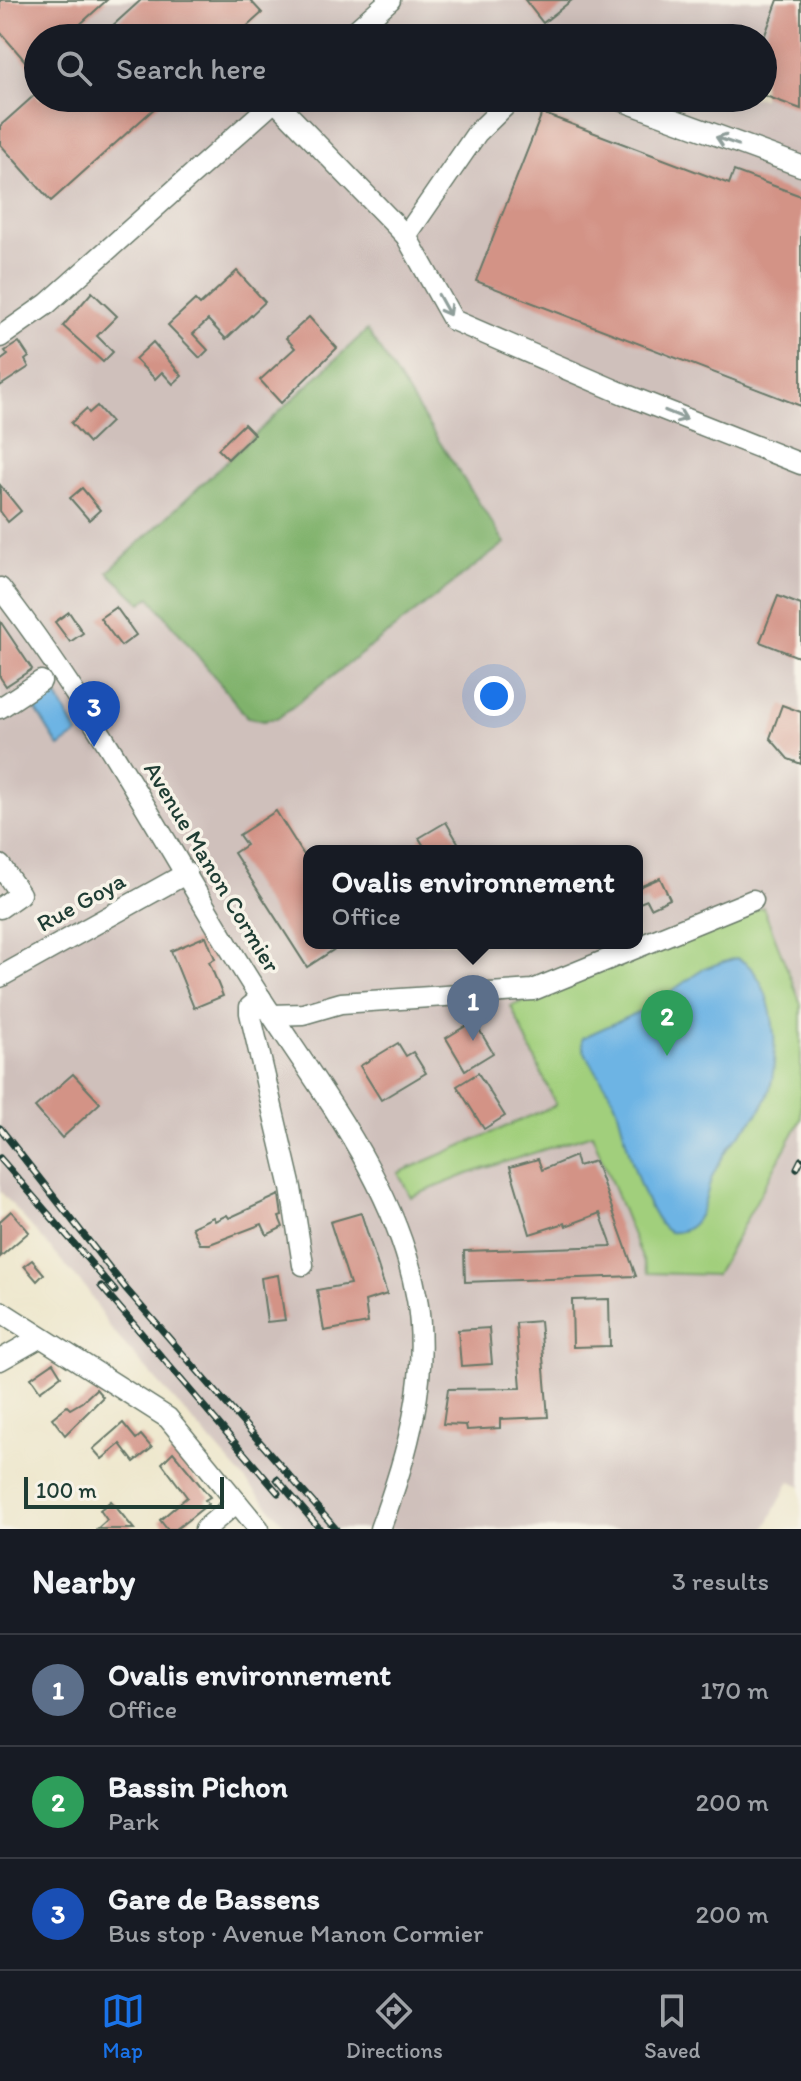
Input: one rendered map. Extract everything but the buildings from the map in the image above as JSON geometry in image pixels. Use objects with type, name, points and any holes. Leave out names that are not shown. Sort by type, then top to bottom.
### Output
[{"type":"street","points":[[363,24],[390,0]]},
{"type":"street","points":[[0,337],[47,304],[263,112]]},
{"type":"street","points":[[288,112],[406,236],[453,320],[624,394],[801,464]]},
{"type":"street","points":[[406,236],[477,133],[499,112]]},
{"type":"street","points":[[653,112],[801,166]]},
{"type":"street","name":"Avenue Manon Cormier","points":[[0,588],[71,686],[374,1181],[394,1222],[417,1297],[420,1354],[409,1441],[380,1529]]},
{"type":"street","points":[[0,708],[41,681]]},
{"type":"street","points":[[0,865],[20,894],[0,908]]},
{"type":"street","name":"Rue Goya","points":[[0,977],[187,873]]},
{"type":"street","points":[[643,945],[753,900]]},
{"type":"street","points":[[303,1265],[297,1215],[250,1007],[266,1006],[303,1014],[341,1003],[533,990],[633,949]]},
{"type":"street","points":[[263,1067],[274,1054],[298,1056]]},
{"type":"street","points":[[0,1311],[168,1418],[259,1529]]},
{"type":"street","points":[[0,1360],[39,1338]]},
{"type":"street","points":[[205,1529],[237,1502]]},
{"type":"shaded area","points":[[0,0],[801,0],[801,1486],[790,1481],[765,1529],[289,1529],[109,1327],[88,1291],[0,1191]]},
{"type":"green space","points":[[367,330],[505,543],[278,718],[263,721],[247,717],[150,597],[141,603],[108,572]]},
{"type":"green space","points":[[763,907],[801,1004],[801,1119],[716,1275],[648,1273],[592,1134],[468,1174],[411,1197],[398,1173],[556,1105],[511,1006]]},
{"type":"water","points":[[54,691],[78,734],[59,747],[33,705]]},
{"type":"water","points":[[736,958],[750,967],[761,982],[768,1002],[775,1047],[770,1089],[760,1110],[718,1166],[695,1222],[688,1228],[669,1232],[651,1211],[630,1156],[617,1108],[586,1053],[582,1038],[647,1008],[705,968]]},
{"type":"railway","points":[[0,1128],[127,1290],[336,1529]]},
{"type":"railway","points":[[0,1158],[115,1291]]},
{"type":"railway","points":[[797,1168],[801,1160]]},
{"type":"railway","points":[[101,1286],[278,1493]]},
{"type":"railway","points":[[277,1479],[320,1529]]},
{"type":"place","name":"Gare de Bassens","points":[[94,747]]},
{"type":"place","name":"Ovalis environnement","points":[[473,1041]]},
{"type":"place","name":"Bassin Pichon","points":[[667,1056]]}]
